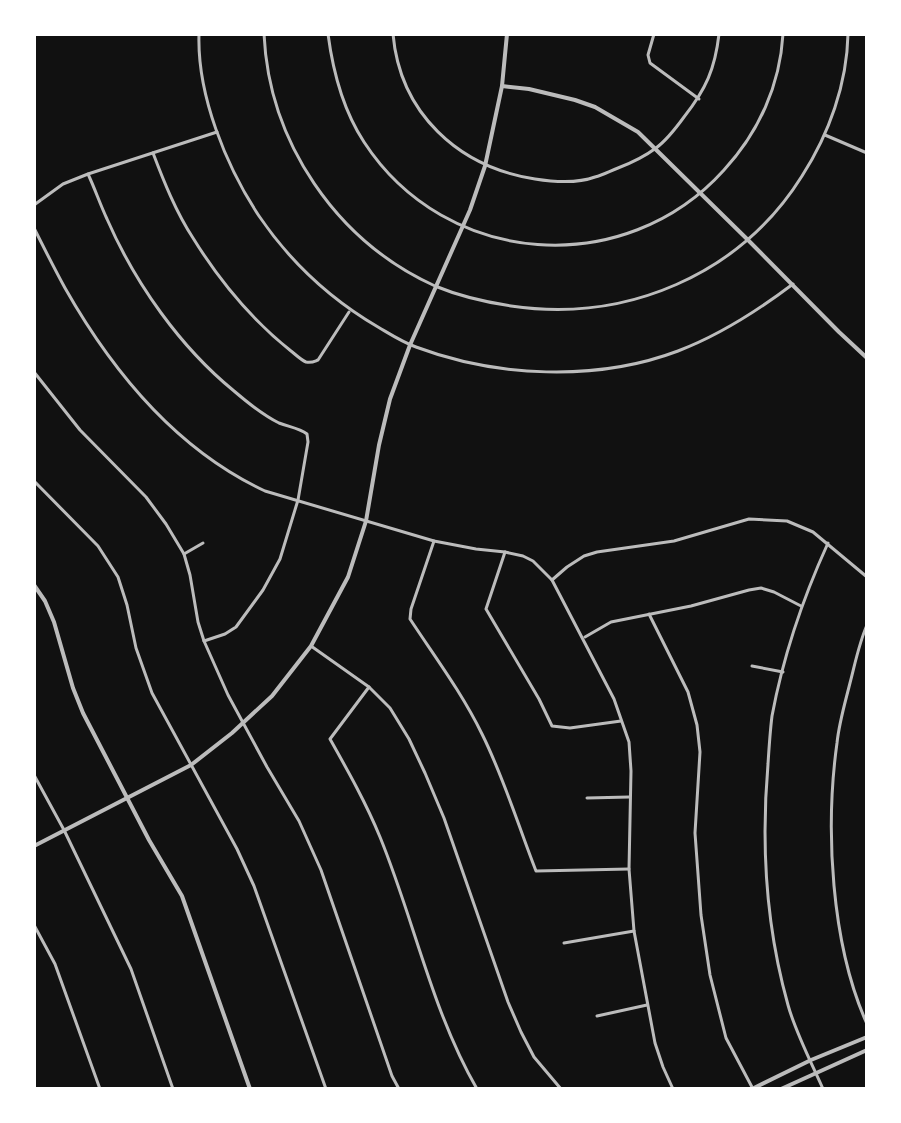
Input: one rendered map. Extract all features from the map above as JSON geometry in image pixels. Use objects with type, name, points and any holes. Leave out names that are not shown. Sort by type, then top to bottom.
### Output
[{"type":"street","points":[[199,34],[206,90],[217,132],[240,184],[266,227],[314,281],[350,310],[410,345],[494,367],[541,372],[604,370],[650,360],[703,341],[757,311],[793,284]]},
{"type":"street","points":[[264,34],[269,76],[287,133],[313,183],[336,213],[365,242],[398,266],[436,286],[470,298],[529,309],[562,310],[617,304],[657,293],[687,280],[748,240],[772,217],[793,190],[825,135],[842,82],[848,34]]},
{"type":"street","points":[[328,34],[336,80],[348,112],[363,142],[403,189],[463,227],[521,243],[567,246],[622,236],[657,223],[701,194],[740,153],[752,135],[776,79],[783,34]]},
{"type":"street","points":[[393,34],[405,84],[423,114],[447,142],[485,166],[550,182],[593,178],[635,161],[656,148],[699,99],[715,62],[719,34]]},
{"type":"street","points":[[34,846],[191,765],[272,696],[311,646],[348,577],[366,521],[390,399],[410,345],[463,227],[485,166],[502,86],[507,34]]},
{"type":"street","points":[[654,34],[648,55],[650,63],[699,99]]},
{"type":"street","points":[[502,86],[575,100],[595,107],[638,132],[867,358]]},
{"type":"street","points":[[34,205],[63,184],[88,174],[217,132]]},
{"type":"street","points":[[825,135],[867,153]]},
{"type":"street","points":[[153,153],[179,214],[207,260],[243,304],[293,353],[308,362],[318,360],[350,310]]},
{"type":"street","points":[[88,174],[126,256],[185,342],[230,388],[260,412],[307,434],[298,500],[280,559],[263,590],[236,627],[204,641]]},
{"type":"street","points":[[34,228],[65,287],[108,356],[144,399],[217,465],[265,491],[434,541],[505,552],[533,561],[552,580],[614,699],[629,742],[629,869],[634,931],[655,1043],[673,1089]]},
{"type":"street","points":[[34,372],[80,430],[146,497],[184,554],[204,641],[228,695],[299,821],[321,870],[361,990],[399,1089]]},
{"type":"street","points":[[34,481],[98,546],[118,577],[136,648],[152,693],[254,886],[326,1089]]},
{"type":"street","points":[[552,580],[584,556],[674,541],[749,519],[787,521],[813,532],[867,577]]},
{"type":"street","points":[[434,541],[410,619],[456,687],[481,732],[536,871],[629,869]]},
{"type":"street","points":[[184,554],[203,543]]},
{"type":"street","points":[[823,1089],[789,1009],[777,962],[768,906],[765,795],[772,717],[783,672],[801,606],[828,543]]},
{"type":"street","points":[[505,552],[486,609],[552,726],[570,728],[622,721]]},
{"type":"street","points":[[34,585],[54,622],[83,713],[182,896],[250,1089]]},
{"type":"street","points":[[584,638],[611,622],[761,588],[801,606]]},
{"type":"street","points":[[649,614],[688,692],[697,725],[700,752],[695,833],[701,915],[710,975],[726,1038],[753,1089],[867,1037]]},
{"type":"street","points":[[867,625],[837,740],[831,798],[833,879],[840,932],[856,1000],[867,1024]]},
{"type":"street","points":[[311,646],[369,687],[390,708],[409,739],[444,818],[508,1002],[534,1057],[561,1089]]},
{"type":"street","points":[[752,666],[783,672]]},
{"type":"street","points":[[369,687],[330,739],[380,838],[456,1052],[477,1089]]},
{"type":"street","points":[[34,775],[131,969],[173,1089]]},
{"type":"street","points":[[587,798],[629,797]]},
{"type":"street","points":[[34,925],[55,964],[100,1089]]},
{"type":"street","points":[[564,943],[634,931]]},
{"type":"street","points":[[597,1016],[647,1005]]},
{"type":"street","points":[[781,1089],[867,1050]]}]
